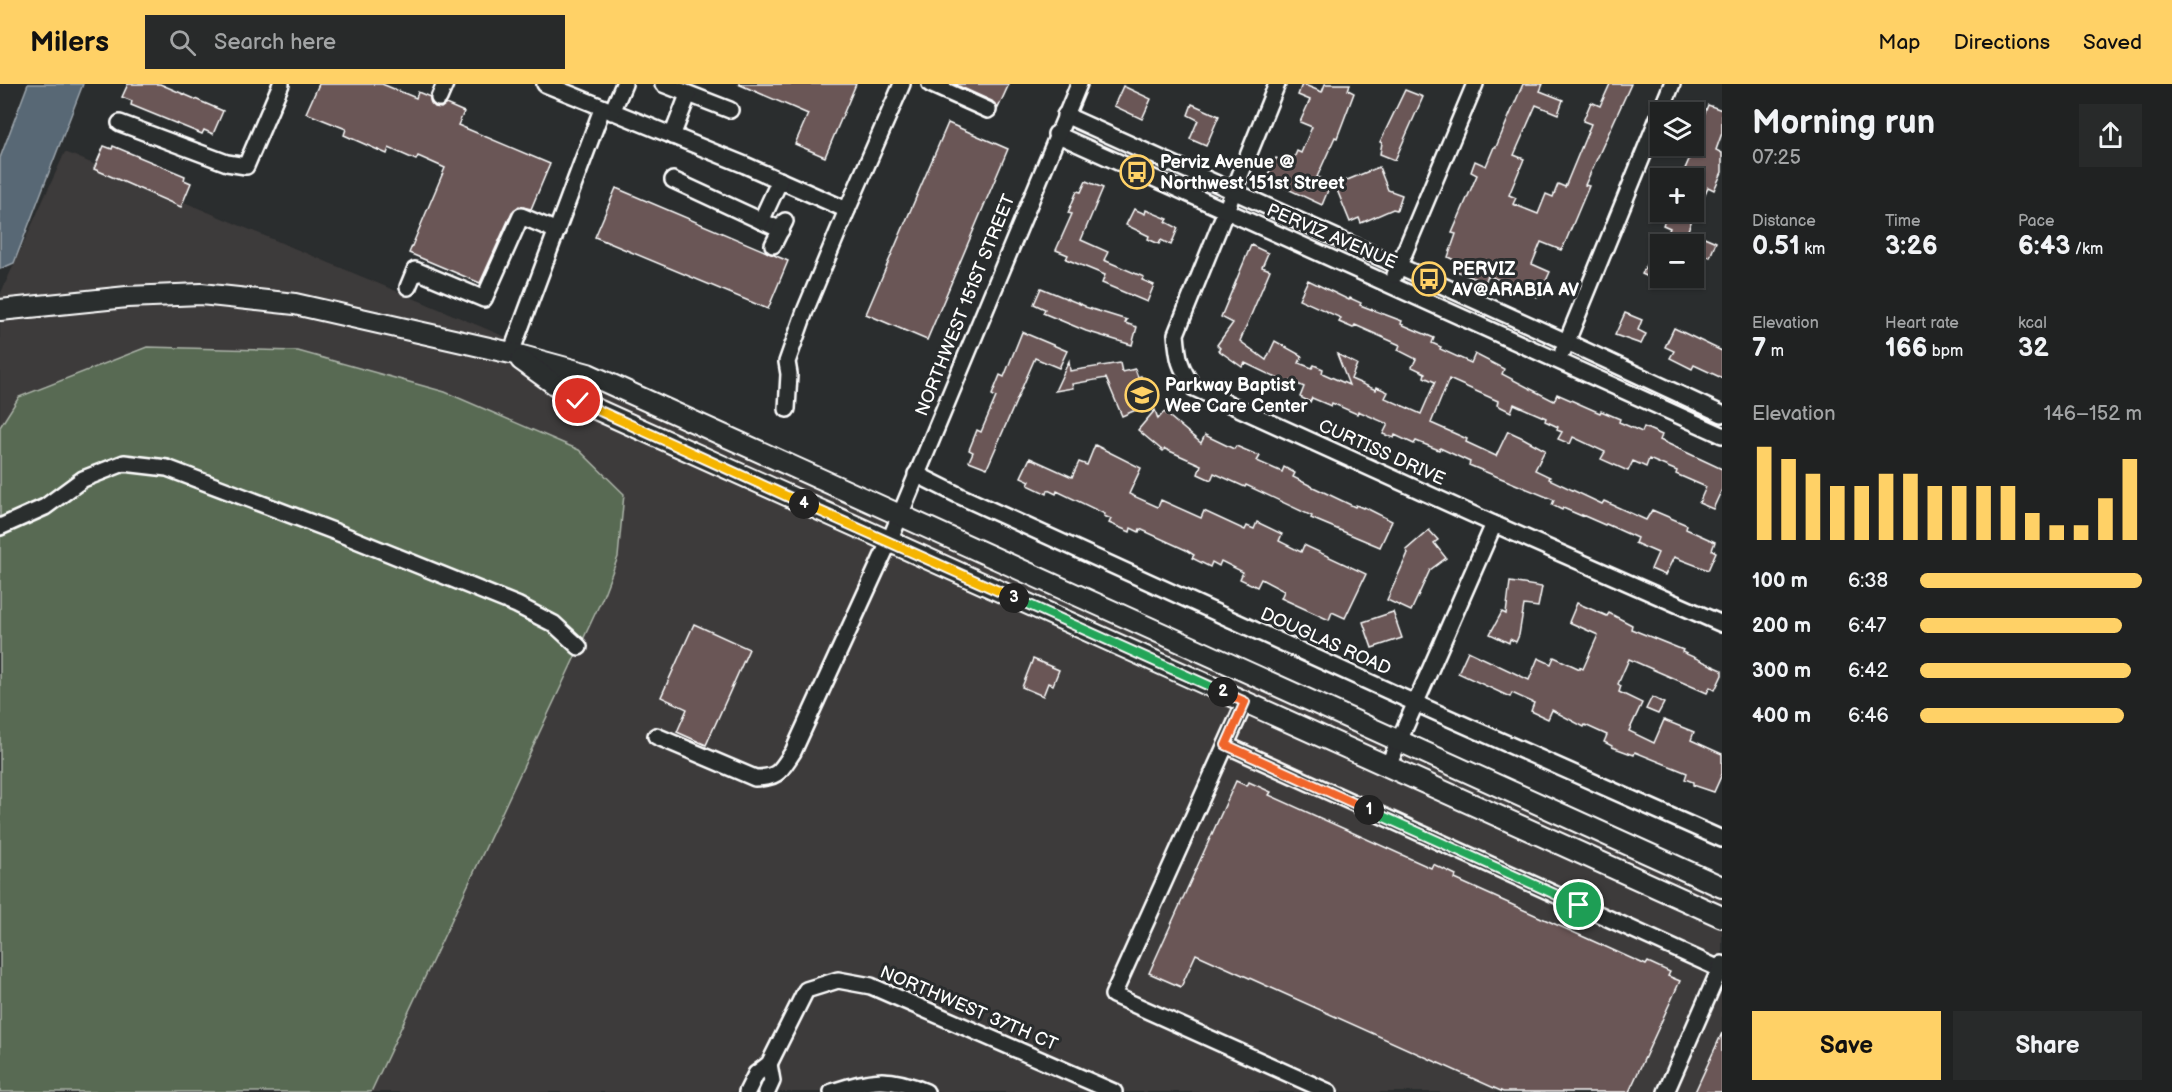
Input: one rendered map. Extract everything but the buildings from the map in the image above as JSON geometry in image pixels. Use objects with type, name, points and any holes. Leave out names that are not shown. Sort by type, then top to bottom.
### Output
[{"type":"main road","points":[[0,310],[127,297],[201,294],[295,304],[512,353],[588,374],[1722,887]]},
{"type":"main road","points":[[512,353],[578,401],[1722,917]]},
{"type":"street","points":[[120,123],[227,163],[246,166],[281,84]]},
{"type":"street","points":[[512,353],[557,231],[607,110],[624,84]]},
{"type":"street","points":[[663,84],[730,110]]},
{"type":"street","points":[[787,409],[789,374],[787,362],[847,210],[902,84]]},
{"type":"street","points":[[930,84],[988,110]]},
{"type":"street","name":"NORTHWEST 151ST STREET","points":[[656,736],[755,778],[771,778],[780,771],[793,752],[889,542],[1056,134],[1079,84]]},
{"type":"street","name":"CURTISS DRIVE","points":[[1277,84],[1176,333],[1178,358],[1194,388],[1722,624]]},
{"type":"street","points":[[1391,284],[1475,84]]},
{"type":"street","points":[[1560,359],[1671,84]]},
{"type":"street","points":[[555,86],[847,210]]},
{"type":"street","points":[[672,136],[688,95]]},
{"type":"street","name":"PERVIZ AVENUE","points":[[1065,115],[1722,414]]},
{"type":"street","name":"PERVIZ AVENUE","points":[[1056,134],[1560,359],[1722,435]]},
{"type":"street","points":[[673,180],[761,221],[783,225],[773,245]]},
{"type":"street","points":[[761,221],[780,180]]},
{"type":"street","points":[[408,287],[415,270],[484,299],[521,216],[557,231]]},
{"type":"street","points":[[0,527],[45,507],[83,479],[124,463],[166,468],[336,532],[517,605],[554,624],[579,647]]},
{"type":"street","name":"DOUGLAS ROAD","points":[[916,474],[1415,703],[1722,839]]},
{"type":"street","points":[[1388,766],[1494,524]]},
{"type":"street","points":[[1245,702],[1113,994],[1329,1092]]},
{"type":"street","points":[[1226,745],[1721,968],[1665,1092]]},
{"type":"street","name":"NORTHWEST 37TH CT","points":[[769,1064],[806,990],[838,980],[871,986],[1092,1088],[1114,1092]]},
{"type":"street","points":[[747,1092],[756,1074],[769,1064],[772,1081],[769,1091]]},
{"type":"street","points":[[832,1092],[869,1081],[884,1080],[926,1092]]},
{"type":"shaded area","points":[[65,152],[932,516],[1722,877],[1722,1092],[0,1092],[0,295]]},
{"type":"green space","points":[[147,347],[298,351],[445,392],[579,450],[624,494],[618,557],[602,599],[371,1092],[0,1092],[0,427],[19,397]]},
{"type":"water","points":[[28,84],[83,84],[14,263],[0,269],[0,158]]},
{"type":"place","name":"Perviz Avenue @ Northwest 151st Street","points":[[1137,172]]},
{"type":"place","name":"PERVIZ AV@ARABIA AV","points":[[1429,279]]},
{"type":"place","name":"Parkway Baptist Wee Care Center","points":[[1142,395]]},
{"type":"route","points":[[578,401],[1245,702],[1226,745],[1579,905]]}]
